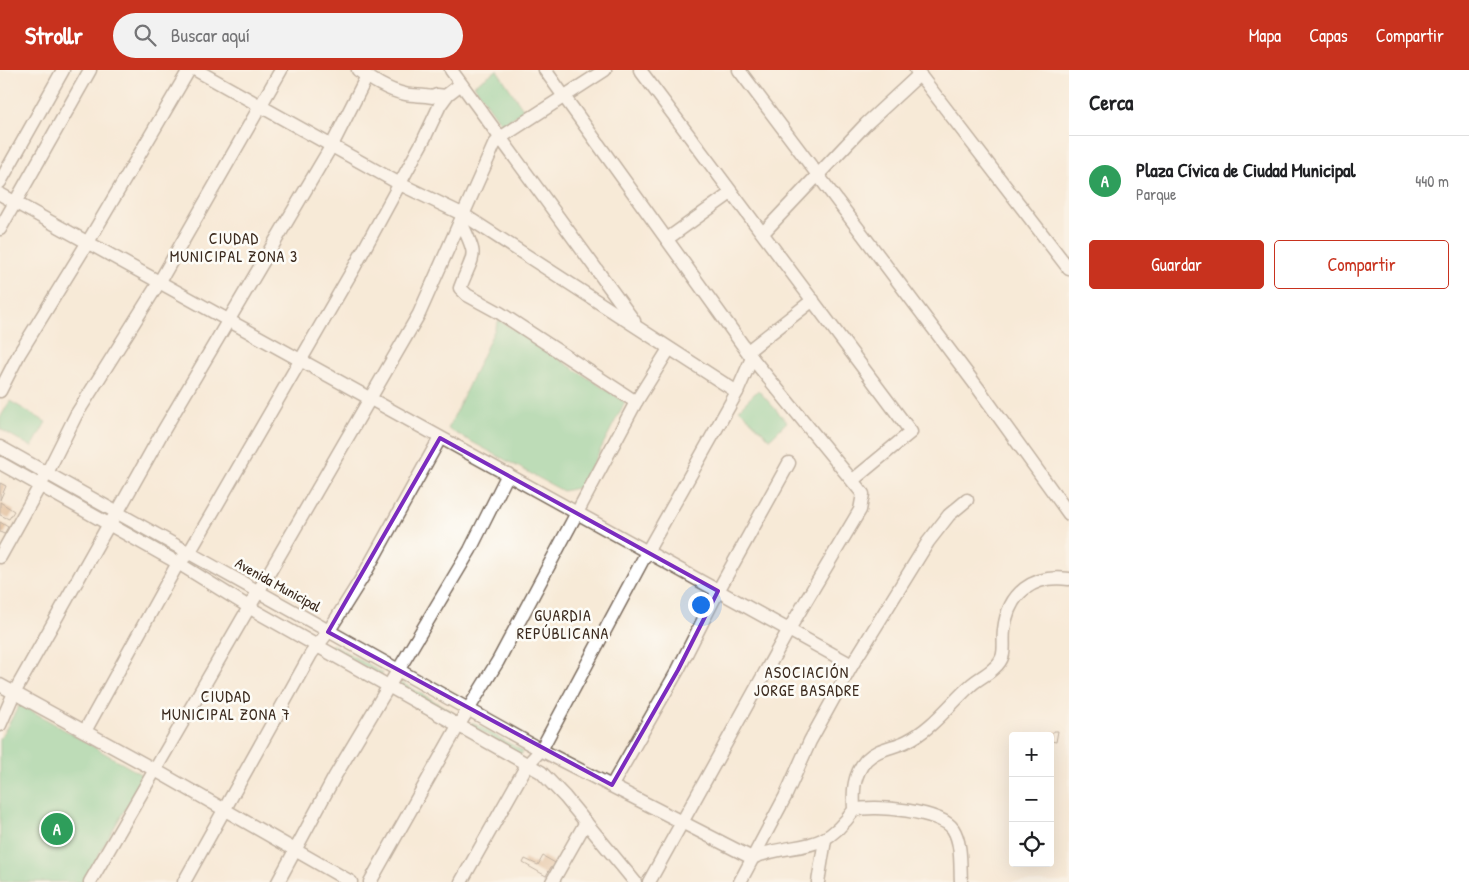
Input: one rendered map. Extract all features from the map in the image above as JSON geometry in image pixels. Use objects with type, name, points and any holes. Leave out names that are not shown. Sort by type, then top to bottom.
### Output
[{"type":"street","points":[[0,182],[63,70]]},
{"type":"street","points":[[0,229],[90,70]]},
{"type":"street","points":[[0,391],[19,354],[88,242],[189,70]]},
{"type":"street","points":[[196,70],[462,219],[640,329],[737,392]]},
{"type":"street","points":[[0,556],[40,486],[76,415],[160,281],[282,70]]},
{"type":"street","points":[[451,70],[640,329]]},
{"type":"street","points":[[545,70],[750,354],[863,494],[860,510],[788,631],[684,822],[649,882]]},
{"type":"street","points":[[90,882],[371,400],[419,314],[494,145],[500,138],[563,95],[605,70]]},
{"type":"street","points":[[640,70],[911,432],[852,480]]},
{"type":"street","points":[[739,70],[978,388],[1069,514]]},
{"type":"street","points":[[763,233],[918,72],[1069,269]]},
{"type":"street","points":[[0,725],[14,693],[108,524],[118,513],[159,438],[332,145],[362,73],[402,93],[421,94],[432,97],[438,95],[446,96]]},
{"type":"street","points":[[85,731],[178,563],[188,553],[300,361],[400,184],[446,96],[461,84]]},
{"type":"street","points":[[667,238],[731,193]]},
{"type":"street","points":[[0,194],[852,665]]},
{"type":"street","points":[[462,219],[474,252],[460,288],[636,402]]},
{"type":"street","points":[[461,882],[527,765],[541,750],[647,552],[737,392],[750,354],[813,300]]},
{"type":"street","points":[[370,882],[458,726],[498,661],[636,402],[669,349]]},
{"type":"street","points":[[184,882],[316,645],[328,632],[365,573],[440,438]]},
{"type":"street","name":"Avenida Municipal","points":[[0,447],[541,750],[752,858]]},
{"type":"street","points":[[0,463],[178,563],[249,607],[541,772],[586,822],[635,882]]},
{"type":"street","points":[[612,785],[678,670],[718,591],[789,463]]},
{"type":"street","points":[[278,882],[335,776],[470,550],[508,474]]},
{"type":"street","points":[[740,882],[785,797],[810,741],[852,665],[928,542],[949,516],[967,500]]},
{"type":"street","points":[[854,810],[853,783],[866,761],[886,748],[907,741],[917,734],[948,709],[971,684],[1001,661],[1005,651],[1006,613],[1024,589],[1043,578],[1069,579]]},
{"type":"street","points":[[0,685],[155,770],[351,882]]},
{"type":"street","points":[[752,858],[762,854],[809,846],[825,840],[854,810],[866,806],[902,811],[946,822],[957,837],[961,882]]},
{"type":"street","points":[[552,882],[586,822]]},
{"type":"street","points":[[818,882],[825,840]]},
{"type":"highlighted area","points":[[440,438],[718,591],[678,670],[612,785],[328,632]]},
{"type":"green space","points":[[497,70],[524,110],[502,125],[474,85]]},
{"type":"green space","points":[[499,320],[625,402],[581,487],[563,491],[448,429]]},
{"type":"green space","points":[[758,390],[787,422],[770,439],[739,409]]},
{"type":"green space","points":[[10,401],[46,422],[32,447],[0,429],[0,418]]},
{"type":"green space","points":[[332,644],[383,673],[381,676],[330,647]]},
{"type":"green space","points":[[401,682],[453,712],[451,716],[399,685]]},
{"type":"green space","points":[[20,704],[144,776],[83,882],[0,882],[0,739]]},
{"type":"green space","points":[[472,722],[523,751],[521,755],[470,725]]},
{"type":"building","points":[[0,483],[6,486],[0,500]]},
{"type":"building","points":[[0,502],[14,511],[9,519],[0,515]]},
{"type":"building","points":[[0,522],[8,527],[4,534],[0,532]]},
{"type":"building","points":[[1058,731],[1056,742],[1054,742],[1053,732]]},
{"type":"building","points":[[543,856],[557,864],[554,869],[551,867],[546,876],[523,863],[525,859],[538,865]]},
{"type":"place","name":"Plaza Cívica de Ciudad Municipal","points":[[57,829]]},
{"type":"district","name":"CIUDAD MUNICIPAL ZONA 3","points":[[234,247]]},
{"type":"district","name":"GUARDIA REPÚBLICANA","points":[[563,624]]},
{"type":"district","name":"ASOCIACIÓN JORGE BASADRE","points":[[807,681]]},
{"type":"district","name":"CIUDAD MUNICIPAL ZONA 7","points":[[226,705]]}]
